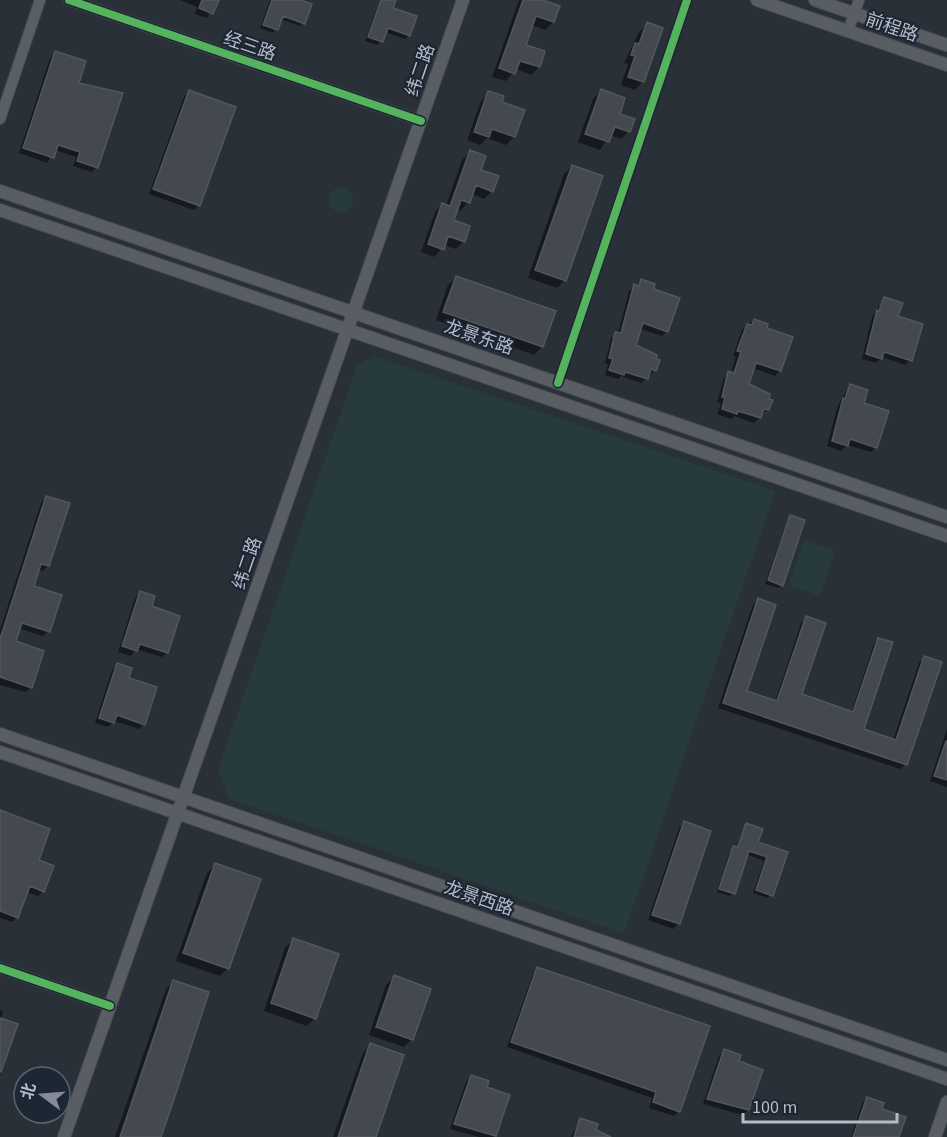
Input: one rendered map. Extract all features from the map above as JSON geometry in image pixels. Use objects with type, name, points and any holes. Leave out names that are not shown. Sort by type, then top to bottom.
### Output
[{"type":"main road","name":"纬二路","points":[[64,1137],[463,0]]},
{"type":"main road","name":"前程路","points":[[757,0],[947,65]]},
{"type":"main road","name":"前程路","points":[[815,0],[947,45]]},
{"type":"main road","name":"龙景东路","points":[[0,190],[947,517]]},
{"type":"main road","name":"龙景东路","points":[[0,210],[947,536]]},
{"type":"main road","name":"龙景西路","points":[[0,734],[947,1060]]},
{"type":"main road","name":"龙景西路","points":[[0,752],[947,1078]]},
{"type":"main road","points":[[935,1137],[947,1102]]},
{"type":"street","points":[[0,119],[40,0]]},
{"type":"street","name":"经三路","points":[[69,0],[421,121]]},
{"type":"street","points":[[558,383],[687,0]]},
{"type":"street","points":[[848,31],[859,0]]},
{"type":"street","points":[[0,968],[110,1006]]},
{"type":"green space","points":[[341,188],[350,191],[353,200],[350,209],[341,212],[332,209],[329,200],[332,191]]},
{"type":"green space","points":[[374,356],[775,491],[624,933],[229,799],[218,770],[357,366]]},
{"type":"green space","points":[[804,540],[835,551],[820,596],[789,585]]},
{"type":"building","points":[[202,0],[219,0],[213,14],[199,8]]},
{"type":"building","points":[[272,0],[301,0],[312,4],[305,24],[283,16],[278,30],[263,25]]},
{"type":"building","points":[[381,0],[396,0],[393,8],[417,16],[410,36],[388,28],[383,42],[368,37]]},
{"type":"building","points":[[523,0],[543,0],[560,6],[554,22],[536,16],[526,45],[545,51],[540,67],[520,61],[515,74],[499,68]]},
{"type":"building","points":[[647,22],[663,28],[644,82],[628,77],[635,56],[631,55],[635,43],[639,44]]},
{"type":"building","points":[[55,51],[86,61],[79,83],[123,93],[98,168],[77,161],[80,152],[58,145],[54,158],[23,148]]},
{"type":"building","points":[[601,89],[625,98],[620,114],[635,119],[630,132],[615,127],[609,142],[585,134]]},
{"type":"building","points":[[189,90],[236,107],[200,206],[153,189]]},
{"type":"building","points":[[488,91],[504,96],[502,102],[525,110],[515,137],[492,129],[489,137],[474,132]]},
{"type":"building","points":[[470,150],[486,156],[481,170],[499,176],[493,192],[476,185],[470,203],[461,200],[454,220],[470,226],[465,242],[448,236],[444,250],[428,244],[442,203],[450,206]]},
{"type":"building","points":[[572,165],[603,176],[566,281],[535,270]]},
{"type":"building","points":[[456,276],[556,311],[543,347],[443,312]]},
{"type":"building","points":[[641,279],[655,284],[654,289],[680,298],[668,332],[643,323],[636,345],[657,355],[656,359],[660,360],[656,371],[651,369],[648,379],[609,370],[613,359],[609,358],[615,332],[621,333],[634,284],[639,286]]},
{"type":"building","points":[[884,297],[903,303],[898,316],[923,324],[912,361],[884,352],[882,359],[866,354],[877,310],[879,311]]},
{"type":"building","points":[[754,319],[768,324],[767,328],[793,337],[781,371],[756,363],[749,384],[770,394],[769,399],[773,400],[769,410],[764,409],[761,418],[722,409],[725,398],[722,397],[728,371],[734,373],[741,352],[737,351],[747,324],[752,325]]},
{"type":"building","points":[[850,384],[868,390],[864,403],[889,411],[877,448],[850,439],[848,446],[832,441],[843,398],[845,399]]},
{"type":"building","points":[[46,496],[70,503],[49,566],[41,564],[34,586],[62,595],[50,632],[22,623],[16,641],[44,651],[32,688],[0,677],[0,639]]},
{"type":"building","points":[[790,515],[805,520],[783,586],[768,580]]},
{"type":"building","points":[[140,591],[155,596],[152,606],[180,616],[168,653],[140,644],[137,651],[122,646]]},
{"type":"building","points":[[758,598],[776,605],[747,691],[777,701],[806,616],[826,623],[802,694],[853,712],[878,638],[893,642],[864,729],[896,740],[924,656],[942,662],[907,765],[723,703]]},
{"type":"building","points":[[117,663],[132,668],[129,678],[157,687],[145,725],[117,715],[114,723],[99,718]]},
{"type":"building","points":[[947,741],[947,780],[934,776]]},
{"type":"building","points":[[0,810],[50,829],[39,860],[54,866],[44,892],[30,886],[18,918],[0,911]]},
{"type":"building","points":[[684,821],[711,831],[680,924],[652,915]]},
{"type":"building","points":[[746,823],[763,829],[758,842],[788,852],[773,896],[756,890],[767,857],[749,851],[735,894],[719,889],[733,846],[738,847]]},
{"type":"building","points":[[215,863],[261,879],[229,969],[183,953]]},
{"type":"building","points":[[293,938],[339,954],[316,1019],[271,1003]]},
{"type":"building","points":[[537,967],[710,1026],[680,1112],[653,1102],[656,1092],[511,1042]]},
{"type":"building","points":[[394,975],[431,989],[413,1040],[376,1027]]},
{"type":"building","points":[[173,980],[209,992],[174,1099],[161,1137],[120,1137]]},
{"type":"building","points":[[0,1018],[18,1024],[1,1072],[0,1072]]},
{"type":"building","points":[[370,1043],[404,1055],[376,1137],[338,1137]]},
{"type":"building","points":[[724,1049],[741,1055],[739,1061],[763,1070],[749,1110],[707,1099]]},
{"type":"building","points":[[471,1075],[489,1081],[487,1087],[510,1095],[496,1136],[454,1124]]},
{"type":"building","points":[[867,1097],[884,1103],[882,1109],[906,1117],[899,1137],[853,1137]]},
{"type":"building","points":[[580,1118],[598,1124],[596,1130],[611,1137],[574,1137]]},
{"type":"cycle path","points":[[69,0],[421,121]]},
{"type":"cycle path","points":[[558,383],[687,0]]},
{"type":"cycle path","points":[[0,968],[110,1006]]}]
